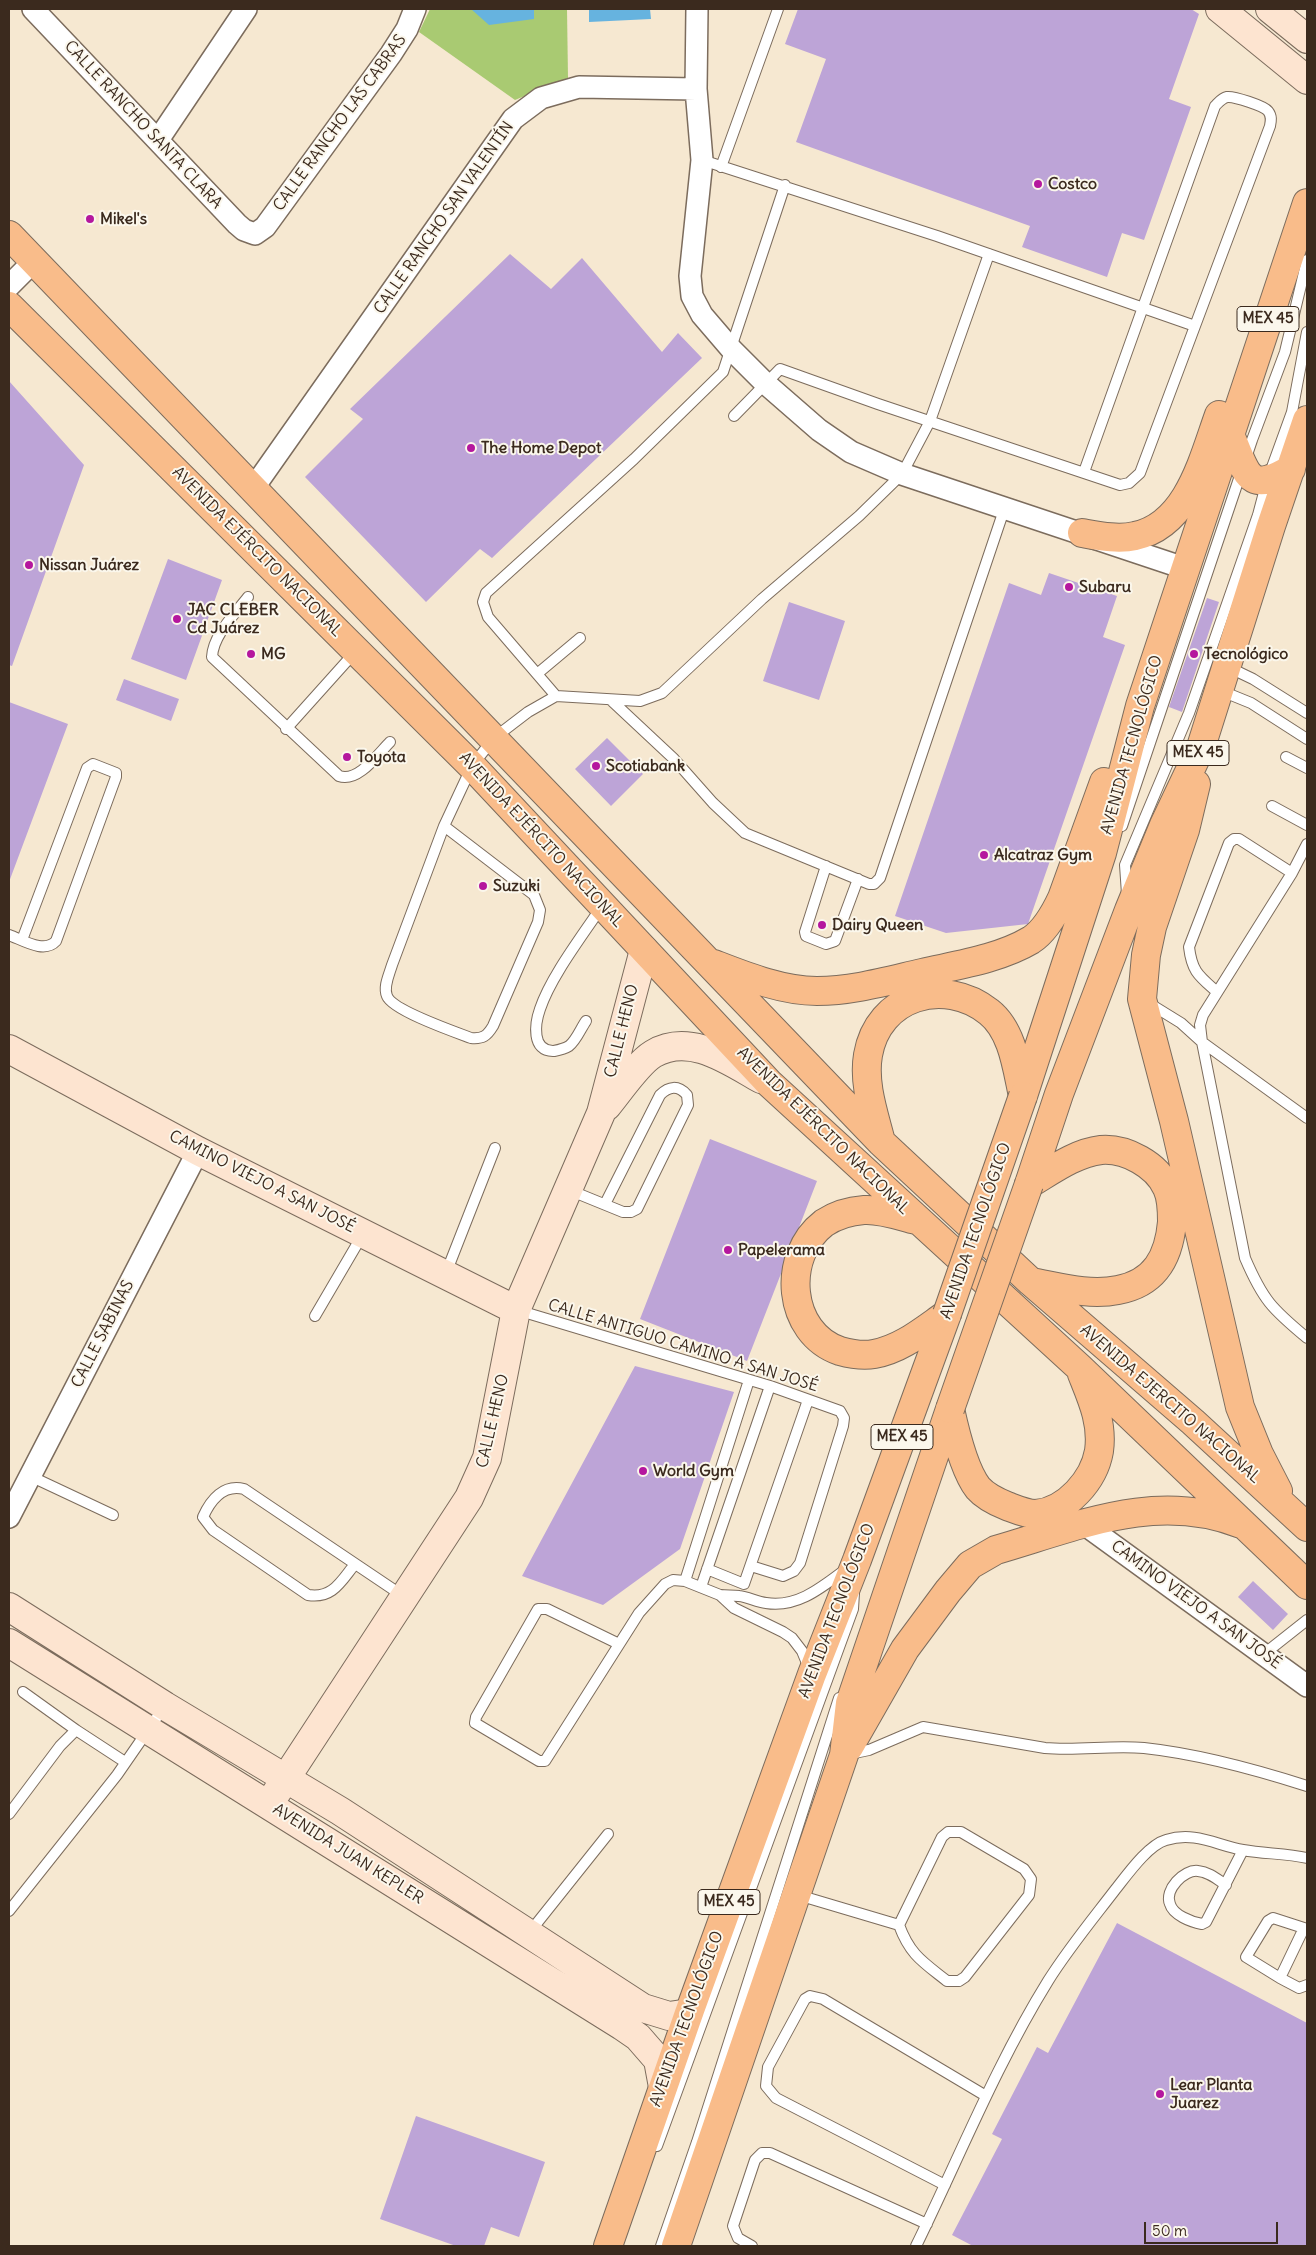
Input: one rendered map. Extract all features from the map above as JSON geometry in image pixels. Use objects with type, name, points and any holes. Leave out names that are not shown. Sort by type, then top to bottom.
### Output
[{"type":"main road","name":"AVENIDA TECNOLÓGICO","points":[[608,2246],[689,2013],[812,1674],[857,1560],[948,1314],[1024,1096],[1102,853],[1140,706],[1231,437],[1307,202]]},
{"type":"main road","name":"AVENIDA EJÉRCITO NACIONAL","points":[[9,235],[252,490],[494,738],[882,1143],[1031,1282]]},
{"type":"main road","points":[[1082,533],[1111,537],[1134,536],[1152,531],[1171,517],[1186,498],[1198,472],[1228,391],[1273,304]]},
{"type":"main road","name":"AVENIDA EJÉRCITO NACIONAL","points":[[9,306],[472,766],[768,1083],[1080,1368]]},
{"type":"main road","name":"AVENIDA TECNOLÓGICO","points":[[676,2246],[844,1755],[850,1703],[950,1409],[1059,1094],[1128,910],[1164,825],[1201,747],[1307,420]]},
{"type":"main road","points":[[1231,437],[1244,468],[1249,475],[1258,480],[1267,482],[1291,469]]},
{"type":"main road","points":[[706,961],[743,976],[787,987],[815,991],[834,990],[853,988],[950,967],[1016,948],[1032,939],[1054,914],[1062,898],[1105,780],[1140,706]]},
{"type":"main road","points":[[1201,747],[1193,800],[1152,927],[1146,955],[1142,999],[1174,1121],[1240,1407],[1259,1454],[1285,1506]]},
{"type":"main road","points":[[882,1143],[866,1073],[868,1054],[873,1038],[886,1016],[905,1001],[920,996],[934,994],[957,996],[990,1012],[1003,1028],[1012,1048],[1024,1096]]},
{"type":"main road","points":[[1029,1184],[1080,1156],[1101,1150],[1114,1151],[1130,1155],[1146,1164],[1154,1172],[1168,1189],[1172,1212],[1171,1235],[1164,1259],[1140,1283],[1118,1290],[1101,1292],[1031,1282]]},
{"type":"main road","points":[[918,1221],[886,1212],[866,1210],[845,1213],[824,1223],[807,1242],[798,1264],[795,1282],[797,1302],[805,1323],[817,1338],[831,1347],[850,1354],[872,1355],[889,1351],[908,1341],[948,1314]]},
{"type":"main road","name":"AVENIDA EJERCITO NACIONAL","points":[[1031,1282],[1193,1422],[1307,1527]]},
{"type":"main road","points":[[950,1409],[957,1443],[978,1488],[996,1502],[1018,1511],[1035,1514],[1053,1510],[1066,1502],[1082,1487],[1094,1468],[1098,1451],[1100,1432],[1098,1414],[1080,1368]]},
{"type":"main road","name":"AVENIDA EJERCITO NACIONAL","points":[[1080,1368],[1307,1585]]},
{"type":"main road","points":[[844,1755],[905,1649],[970,1565],[996,1550],[1135,1511],[1166,1509],[1218,1515],[1246,1526]]},
{"type":"street","name":"CALLE RANCHO SANTA CLARA","points":[[33,9],[237,224],[251,233],[258,233]]},
{"type":"street","points":[[158,140],[246,9]]},
{"type":"street","name":"CALLE RANCHO LAS CABRAS","points":[[258,233],[266,227],[391,54],[407,29],[415,9]]},
{"type":"street","points":[[696,9],[696,89],[711,163],[690,276],[692,296],[702,315],[732,350],[765,383],[819,430],[851,452],[902,474],[1187,569]]},
{"type":"street","points":[[1220,9],[1307,80]]},
{"type":"street","points":[[1270,9],[1307,39]]},
{"type":"street","name":"CALLE RANCHO SAN VALENTÍN","points":[[252,490],[513,119],[541,98],[579,87],[696,89]]},
{"type":"street","points":[[9,286],[34,261]]},
{"type":"street","name":"CALLE HENO","points":[[268,1804],[469,1498],[480,1477],[493,1430],[516,1310],[601,1114],[644,950]]},
{"type":"street","name":"CALLE HENO","points":[[601,1114],[631,1077],[653,1054],[672,1048],[693,1046],[718,1054],[768,1083]]},
{"type":"street","name":"CAMINO VIEJO A SAN JOSÉ","points":[[9,1049],[198,1151],[516,1310]]},
{"type":"street","name":"CALLE SABINAS","points":[[9,1516],[198,1151]]},
{"type":"street","name":"CAMINO VIEJO A SAN JOSÉ","points":[[1084,1524],[1307,1686]]},
{"type":"street","name":"AVENIDA JUAN KEPLER","points":[[9,1607],[165,1706],[340,1811],[643,2008],[669,2016],[689,2013]]},
{"type":"street","name":"AVENIDA JUAN KEPLER","points":[[9,1643],[622,2026],[638,2038],[658,2060],[663,2087]]},
{"type":"lane","points":[[778,9],[711,163],[785,185],[1194,326]]},
{"type":"lane","points":[[734,416],[780,369],[1120,485],[1129,483],[1140,473],[1270,126],[1272,118],[1263,107],[1227,97],[1220,100],[1216,106],[1084,472]]},
{"type":"lane","points":[[556,696],[488,617],[483,602],[486,592],[634,460],[723,372],[732,350],[785,185]]},
{"type":"lane","points":[[444,826],[534,896],[540,910],[538,922],[494,1026],[481,1039],[471,1038],[400,1009],[386,995],[386,985],[392,966],[444,826],[472,766],[494,738],[528,712],[556,696],[574,696],[612,701],[640,701],[662,693],[762,599],[859,516],[902,474],[930,421],[989,254]]},
{"type":"lane","points":[[1092,885],[1111,858],[1116,845],[1285,352],[1307,260]]},
{"type":"lane","points":[[1128,910],[1125,865],[1188,712],[1258,515],[1267,482],[1292,412],[1307,332]]},
{"type":"lane","points":[[612,701],[674,759],[713,803],[745,833],[874,884],[880,878],[1005,507]]},
{"type":"lane","points":[[248,597],[218,637],[213,648],[212,657],[286,729],[335,773],[344,778],[356,774],[390,742]]},
{"type":"lane","points":[[538,674],[580,638]]},
{"type":"lane","points":[[286,729],[356,651]]},
{"type":"lane","points":[[1222,678],[1253,679],[1307,713]]},
{"type":"lane","points":[[1222,678],[1250,703],[1307,739]]},
{"type":"lane","points":[[1286,757],[1307,768]]},
{"type":"lane","points":[[9,935],[22,940],[43,947],[51,946],[56,941],[116,773],[93,764],[87,768],[22,940]]},
{"type":"lane","points":[[1272,806],[1307,825]]},
{"type":"lane","points":[[1217,992],[1196,973],[1191,963],[1189,947],[1229,843],[1239,838],[1292,873]]},
{"type":"lane","points":[[1307,844],[1292,873],[1217,992],[1200,1025],[1246,1258],[1258,1288],[1275,1312],[1307,1338]]},
{"type":"lane","points":[[826,866],[805,932],[806,936],[826,944],[835,941],[858,879]]},
{"type":"lane","points":[[586,1021],[570,1045],[560,1050],[548,1051],[540,1046],[536,1038],[536,1025],[540,1008],[550,987],[602,905]]},
{"type":"lane","points":[[1142,999],[1181,1023],[1202,1042],[1307,1118]]},
{"type":"lane","points":[[568,1190],[623,1212],[631,1212],[637,1209],[688,1105],[687,1095],[683,1091],[673,1087],[666,1089],[660,1095],[604,1204]]},
{"type":"lane","points":[[445,1274],[495,1148]]},
{"type":"lane","points":[[315,1316],[363,1233]]},
{"type":"lane","name":"CALLE ANTIGUO CAMINO A SAN JOSÉ","points":[[516,1310],[770,1386],[840,1411],[844,1418],[843,1426],[800,1563],[794,1571],[783,1576],[751,1566]]},
{"type":"lane","points":[[685,1581],[749,1380]]},
{"type":"lane","points":[[701,1587],[770,1386]]},
{"type":"lane","points":[[734,1608],[751,1566],[808,1400]]},
{"type":"lane","points":[[30,1476],[113,1515]]},
{"type":"lane","points":[[355,1564],[335,1589],[326,1596],[308,1595],[213,1530],[203,1517],[224,1489],[234,1486],[244,1489],[404,1596]]},
{"type":"lane","points":[[720,1596],[740,1596],[764,1603],[790,1602],[806,1597],[823,1587],[857,1560]]},
{"type":"lane","points":[[655,2153],[853,1609],[857,1560]]},
{"type":"lane","points":[[707,1569],[744,1584]]},
{"type":"lane","points":[[619,1644],[547,1609],[538,1609],[476,1717],[475,1724],[539,1761],[545,1761],[619,1644],[655,1593],[673,1580],[685,1581],[720,1596],[734,1608],[792,1638],[802,1651],[812,1674]]},
{"type":"lane","points":[[1264,1654],[1307,1620]]},
{"type":"lane","points":[[661,2246],[697,2142],[845,1680],[869,1647]]},
{"type":"lane","points":[[23,1692],[125,1762]]},
{"type":"lane","points":[[9,1911],[117,1776],[165,1706]]},
{"type":"lane","points":[[844,1755],[869,1750],[923,1727],[1045,1748],[1064,1749],[1106,1746],[1168,1751],[1233,1764],[1307,1786]]},
{"type":"lane","points":[[9,1814],[60,1746],[76,1730]]},
{"type":"lane","points":[[948,1832],[961,1832],[1024,1869],[1031,1879],[1029,1895],[965,1977],[959,1981],[947,1981],[913,1954],[904,1941],[899,1926],[942,1837],[948,1832]]},
{"type":"lane","points":[[529,1933],[608,1834]]},
{"type":"lane","points":[[916,2246],[999,2069],[1047,1982],[1075,1941],[1125,1877],[1150,1850],[1164,1840],[1182,1836],[1196,1836],[1243,1850],[1307,1858]]},
{"type":"lane","points":[[1226,1885],[1209,1873],[1199,1871],[1187,1872],[1169,1895],[1170,1906],[1176,1912],[1202,1924],[1206,1922],[1226,1885],[1243,1850]]},
{"type":"lane","points":[[797,1894],[899,1926]]},
{"type":"lane","points":[[1280,1978],[1305,1928],[1273,1918],[1268,1921],[1246,1957],[1280,1978],[1298,1988],[1307,1985]]},
{"type":"lane","points":[[945,2185],[776,2098],[766,2086],[768,2067],[805,1999],[815,1996],[986,2096]]},
{"type":"lane","points":[[752,2246],[738,2238],[734,2232],[734,2226],[755,2160],[762,2153],[770,2153],[927,2224]]},
{"type":"green space","points":[[430,9],[567,9],[568,78],[515,100],[419,32]]},
{"type":"water","points":[[471,9],[534,9],[534,19],[489,25]]},
{"type":"water","points":[[589,9],[650,9],[651,19],[589,22]]},
{"type":"building","name":"Costco","points":[[798,9],[1191,9],[1199,14],[1169,99],[1191,107],[1144,240],[1122,233],[1107,277],[1022,247],[1030,226],[796,142],[826,59],[785,44]]},
{"type":"building","name":"The Home Depot","points":[[510,254],[551,289],[582,258],[662,352],[678,333],[702,358],[492,558],[480,549],[426,602],[305,477],[363,419],[350,409]]},
{"type":"building","name":"Nissan Juárez","points":[[9,381],[84,465],[12,666],[9,665]]},
{"type":"building","name":"JAC CLEBER Cd Juárez","points":[[168,559],[222,580],[186,680],[131,659]]},
{"type":"building","points":[[1049,573],[1117,596],[1103,637],[1125,645],[1028,924],[946,933],[895,916],[1009,583],[1041,595]]},
{"type":"building","name":"Tecnológico","points":[[1207,598],[1219,602],[1182,712],[1169,707]]},
{"type":"building","points":[[789,602],[845,621],[819,700],[763,681]]},
{"type":"building","points":[[124,679],[179,699],[171,721],[116,700]]},
{"type":"building","points":[[9,702],[68,724],[9,882]]},
{"type":"building","points":[[607,738],[643,774],[611,806],[575,769]]},
{"type":"building","name":"Papelerama","points":[[710,1139],[817,1181],[747,1361],[640,1319]]},
{"type":"building","name":"World Gym","points":[[635,1366],[734,1392],[680,1549],[603,1605],[522,1576]]},
{"type":"building","points":[[1253,1581],[1288,1614],[1273,1630],[1238,1597]]},
{"type":"building","name":"Lear Planta Juarez","points":[[1117,1923],[1307,2023],[1307,2246],[973,2246],[952,2235],[1002,2139],[992,2134],[1037,2047],[1048,2053]]},
{"type":"building","points":[[416,2116],[545,2162],[519,2237],[491,2227],[484,2246],[456,2246],[380,2219]]},
{"type":"place","name":"Costco","points":[[1038,184]]},
{"type":"place","name":"Mikel's","points":[[90,219]]},
{"type":"place","name":"The Home Depot","points":[[471,448]]},
{"type":"place","name":"Nissan Juárez","points":[[29,565]]},
{"type":"place","name":"Subaru","points":[[1069,587]]},
{"type":"place","name":"JAC CLEBER Cd Juárez","points":[[177,619]]},
{"type":"place","name":"MG","points":[[251,654]]},
{"type":"place","name":"Tecnológico","points":[[1194,654]]},
{"type":"place","name":"Toyota","points":[[347,757]]},
{"type":"place","name":"Scotiabank","points":[[596,766]]},
{"type":"place","name":"Alcatraz Gym","points":[[984,855]]},
{"type":"place","name":"Suzuki","points":[[483,886]]},
{"type":"place","name":"Dairy Queen","points":[[822,925]]},
{"type":"place","name":"Papelerama","points":[[728,1250]]},
{"type":"place","name":"World Gym","points":[[643,1471]]},
{"type":"place","name":"Lear Planta Juarez","points":[[1160,2094]]}]
